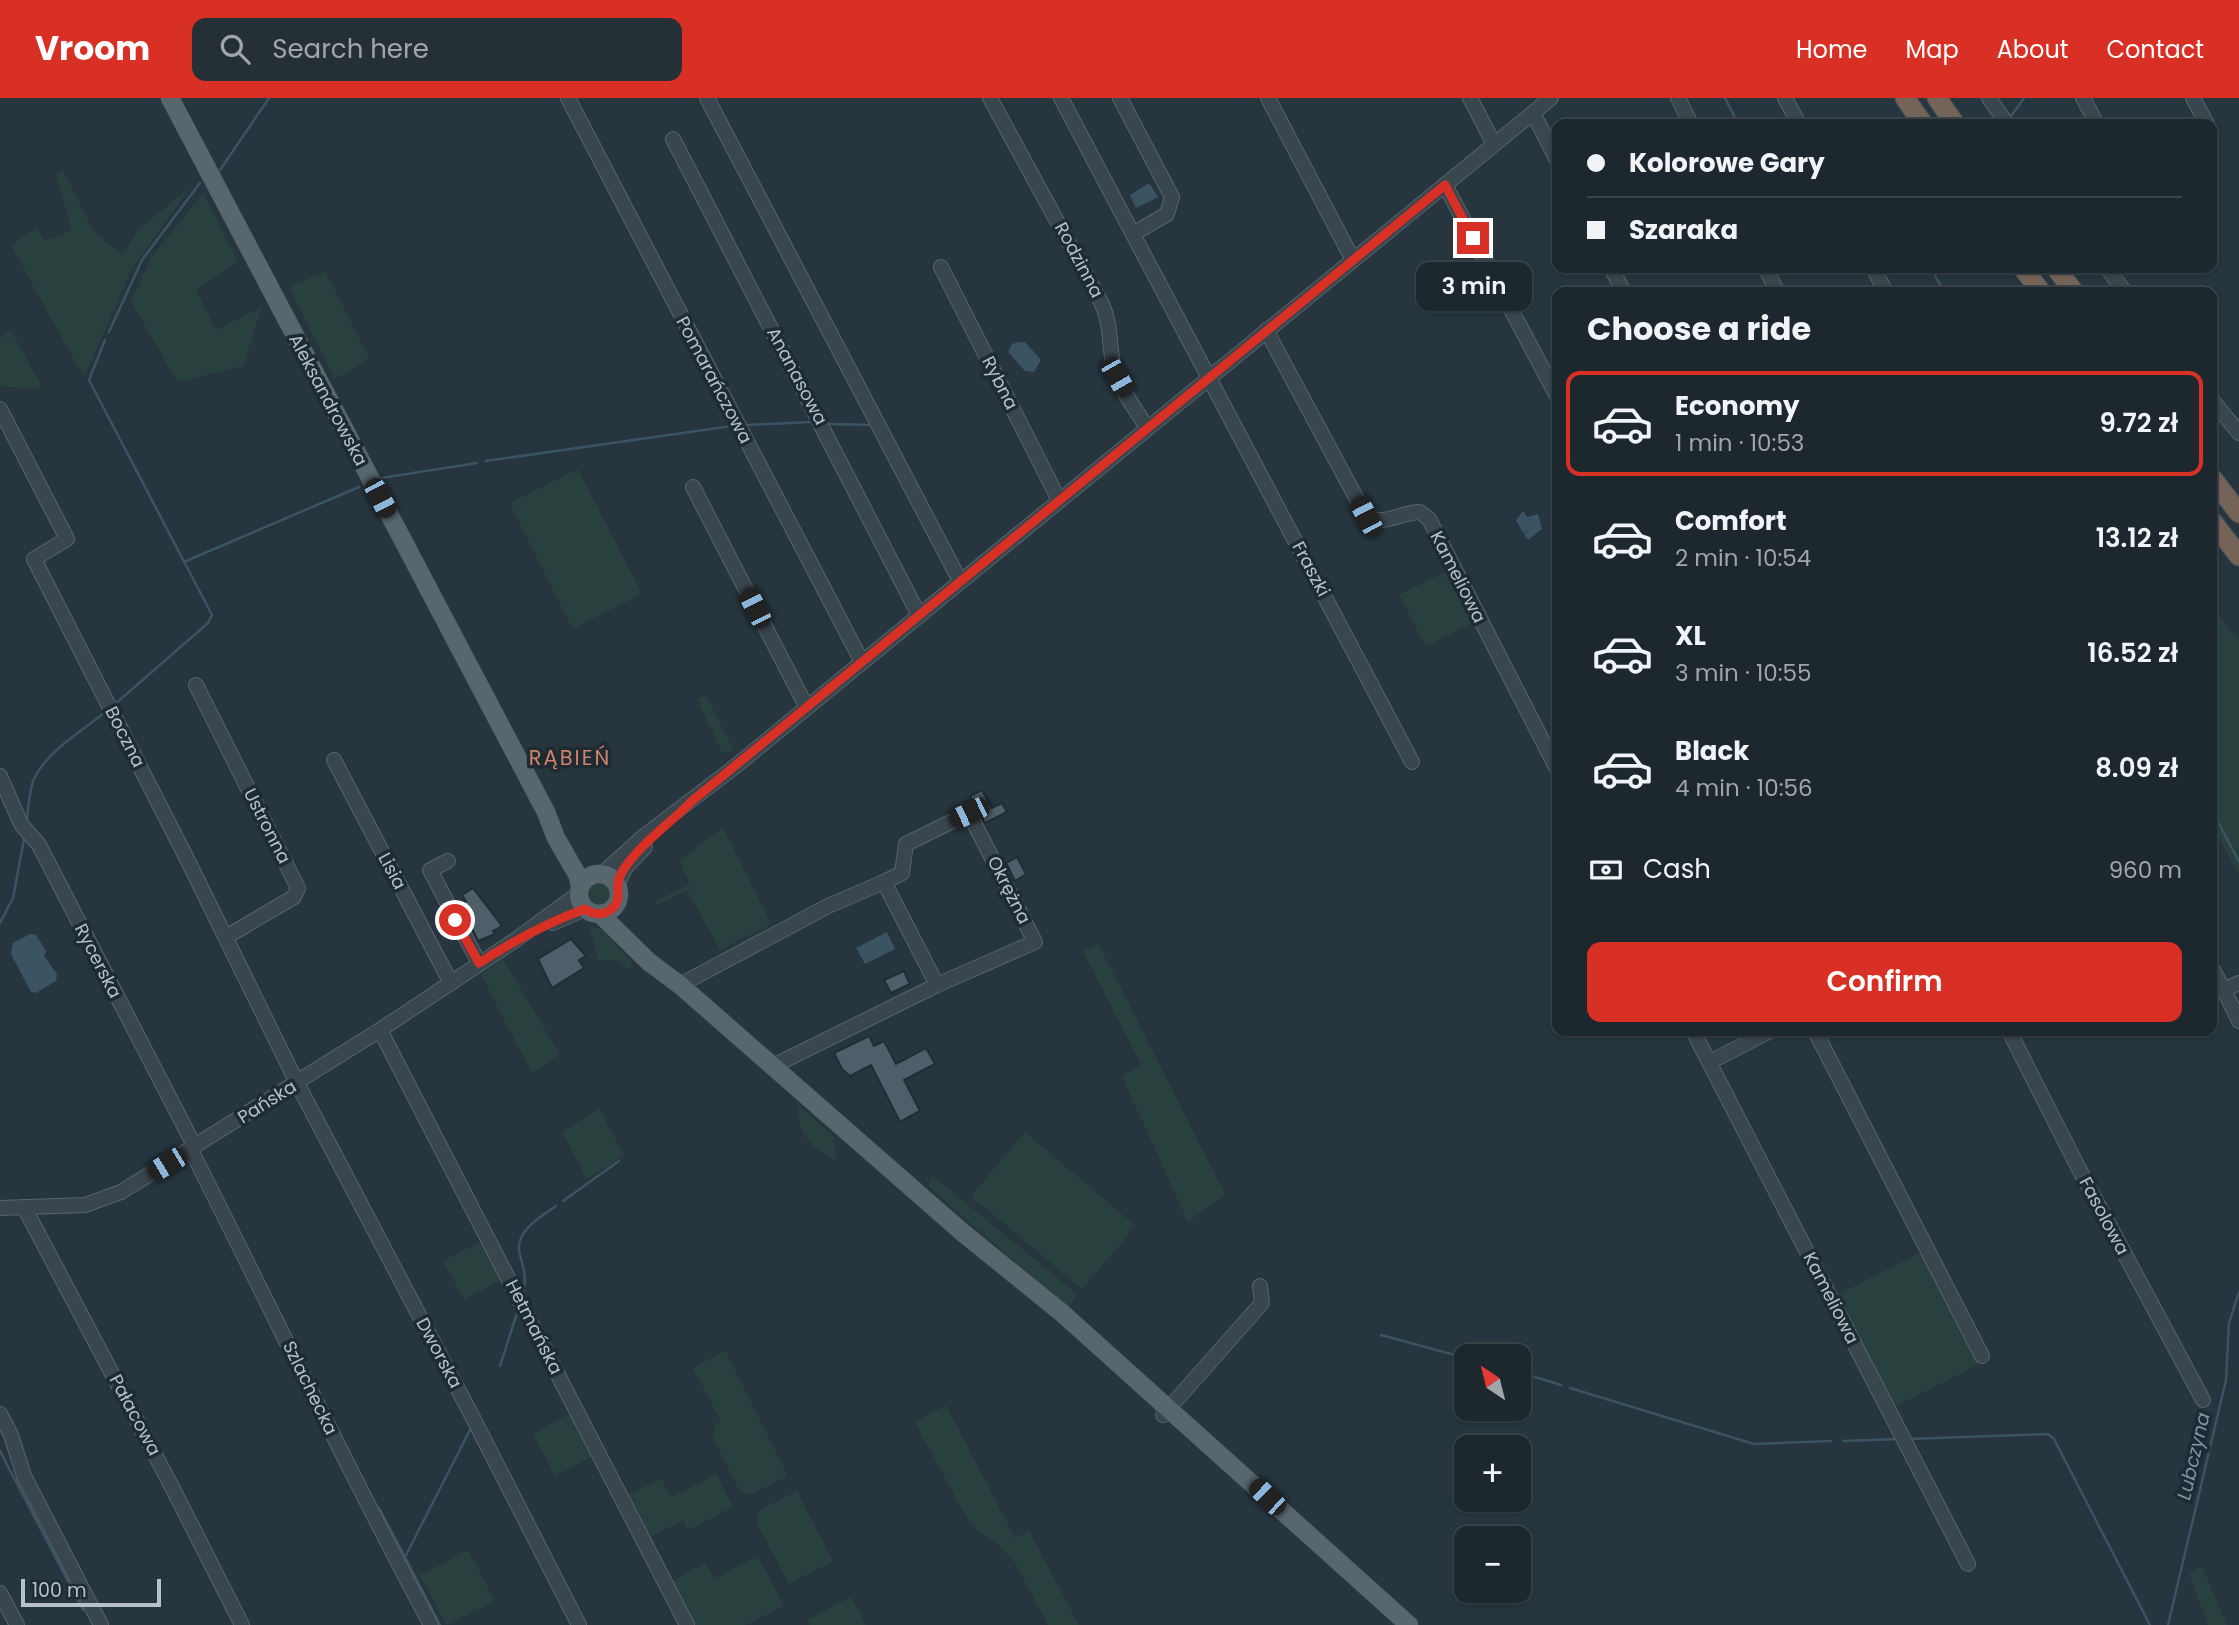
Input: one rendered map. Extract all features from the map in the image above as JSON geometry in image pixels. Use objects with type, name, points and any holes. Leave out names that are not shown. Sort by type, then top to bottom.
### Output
[{"type":"highway","points":[[1905,98],[1920,119]]},
{"type":"highway","points":[[1937,98],[1952,119]]},
{"type":"highway","points":[[2217,484],[2239,513]]},
{"type":"highway","points":[[2217,527],[2239,556]]},
{"type":"main road","name":"Aleksandrowska","points":[[170,98],[546,812],[556,838],[592,902]]},
{"type":"main road","name":"Aleksandrowska","points":[[546,812],[580,859],[605,878]]},
{"type":"main road","points":[[592,902],[619,897],[605,878],[585,879],[592,902],[649,962],[680,985],[773,1066],[1409,1625]]},
{"type":"street","name":"Pomarańczowa","points":[[568,98],[862,662]]},
{"type":"street","points":[[707,98],[960,581]]},
{"type":"street","name":"Rodzinna","points":[[990,98],[1102,304],[1109,323],[1113,365],[1117,377],[1147,428]]},
{"type":"street","name":"Fraszki","points":[[1061,98],[1412,762]]},
{"type":"street","points":[[1120,98],[1172,197],[1167,214],[1133,234]]},
{"type":"street","points":[[1268,98],[1353,260]]},
{"type":"street","points":[[1470,98],[1494,145]]},
{"type":"street","points":[[605,878],[625,868],[692,801],[1551,98]]},
{"type":"street","points":[[1678,98],[1688,119]]},
{"type":"street","points":[[1785,98],[1796,119]]},
{"type":"street","points":[[1989,98],[2004,119]]},
{"type":"street","points":[[2084,98],[2094,119]]},
{"type":"street","points":[[2193,98],[2204,119]]},
{"type":"street","points":[[1533,113],[1552,150]]},
{"type":"street","name":"Ananasowa","points":[[673,139],[919,615]]},
{"type":"street","points":[[1445,185],[1552,387]]},
{"type":"street","name":"Rybna","points":[[941,267],[1059,500]]},
{"type":"street","name":"Kameliowa","points":[[1266,330],[1366,516],[1381,522],[1408,512],[1420,512],[1429,519],[1552,759]]},
{"type":"street","points":[[2217,406],[2239,433]]},
{"type":"street","name":"Boczna","points":[[0,409],[67,539],[34,559],[297,1083]]},
{"type":"street","points":[[693,487],[807,708]]},
{"type":"street","name":"Ustronna","points":[[196,685],[298,888],[294,897],[226,937]]},
{"type":"street","name":"Lisia","points":[[334,760],[451,983]]},
{"type":"street","name":"Rycerska","points":[[0,776],[21,824],[38,845],[193,1148]]},
{"type":"street","name":"Okrężna","points":[[680,985],[828,906],[902,873],[906,844],[969,813],[1035,942],[937,985],[773,1066]]},
{"type":"street","points":[[448,861],[430,870],[479,963]]},
{"type":"street","points":[[884,882],[937,985]]},
{"type":"street","name":"Pańska","points":[[0,1208],[62,1207],[97,1202],[121,1192],[380,1030],[514,941],[592,902]]},
{"type":"street","points":[[2217,977],[2239,1021]]},
{"type":"street","points":[[2224,990],[2239,983]]},
{"type":"street","name":"Hetmańska","points":[[380,1030],[687,1625]]},
{"type":"street","name":"Kameliowa","points":[[1696,1036],[1968,1564]]},
{"type":"street","points":[[1710,1062],[1760,1036]]},
{"type":"street","points":[[1818,1036],[1982,1356]]},
{"type":"street","name":"Fasolowa","points":[[2012,1036],[2078,1167],[2203,1400]]},
{"type":"street","name":"Dworska","points":[[297,1083],[579,1625]]},
{"type":"street","name":"Szlachecka","points":[[193,1148],[361,1495],[431,1625]]},
{"type":"street","name":"Pałacowa","points":[[24,1207],[172,1486],[242,1625]]},
{"type":"street","points":[[1167,1412],[1262,1303],[1260,1286]]},
{"type":"street","points":[[0,1414],[11,1435],[24,1476],[101,1625]]},
{"type":"street","points":[[0,1593],[17,1625]]},
{"type":"green space","points":[[63,170],[93,231],[122,255],[138,230],[191,186],[132,269],[84,378],[11,245],[37,228],[44,241],[72,230],[56,176]]},
{"type":"green space","points":[[203,193],[238,261],[196,290],[216,330],[262,307],[243,366],[177,382],[131,301],[151,258]]},
{"type":"green space","points":[[325,271],[369,358],[335,379],[289,287]]},
{"type":"green space","points":[[11,330],[41,389],[0,386],[0,338]]},
{"type":"green space","points":[[578,469],[642,594],[573,629],[510,503]]},
{"type":"green space","points":[[1448,571],[1474,622],[1426,647],[1399,595]]},
{"type":"green space","points":[[2217,613],[2239,641],[2237,872],[2217,834]]},
{"type":"green space","points":[[706,695],[733,749],[723,754],[697,699]]},
{"type":"green space","points":[[723,828],[771,924],[720,950],[687,890],[657,905],[655,901],[690,884],[679,860]]},
{"type":"green space","points":[[599,880],[608,884],[612,893],[608,902],[599,906],[590,902],[586,893],[590,884]]},
{"type":"green space","points":[[589,926],[601,929],[632,962],[629,971],[620,961],[598,960]]},
{"type":"green space","points":[[1098,943],[1225,1194],[1188,1222],[1122,1076],[1141,1065],[1083,951]]},
{"type":"green space","points":[[503,959],[560,1054],[532,1073],[481,975]]},
{"type":"green space","points":[[798,1104],[834,1137],[836,1162],[807,1139],[800,1124]]},
{"type":"green space","points":[[599,1108],[624,1156],[587,1179],[562,1132]]},
{"type":"green space","points":[[1025,1132],[1136,1226],[1082,1289],[971,1196]]},
{"type":"green space","points":[[933,1176],[1077,1294],[1069,1309],[928,1186]]},
{"type":"green space","points":[[483,1240],[503,1279],[464,1300],[443,1261]]},
{"type":"green space","points":[[1921,1252],[1979,1364],[1895,1407],[1837,1295]]},
{"type":"green space","points":[[725,1350],[788,1476],[751,1495],[740,1491],[712,1436],[715,1425],[721,1422],[693,1368]]},
{"type":"green space","points":[[946,1405],[1015,1538],[1029,1531],[1079,1625],[1048,1625],[1016,1564],[997,1544],[970,1524],[915,1423]]},
{"type":"green space","points":[[571,1413],[592,1456],[555,1476],[533,1434]]},
{"type":"green space","points":[[716,1474],[733,1507],[688,1530],[683,1520],[648,1539],[626,1496],[661,1478],[671,1497]]},
{"type":"green space","points":[[797,1491],[833,1561],[789,1584],[756,1522],[759,1510]]},
{"type":"green space","points":[[468,1550],[495,1601],[446,1625],[420,1575]]},
{"type":"green space","points":[[758,1556],[784,1606],[745,1625],[693,1625],[670,1582],[705,1563],[714,1579]]},
{"type":"green space","points":[[2201,1565],[2227,1625],[2208,1625],[2189,1574]]},
{"type":"green space","points":[[851,1597],[866,1625],[810,1625],[807,1620]]},
{"type":"water","points":[[1149,183],[1158,197],[1136,208],[1130,195]]},
{"type":"water","points":[[1025,342],[1041,360],[1034,372],[1025,371],[1008,352],[1012,344]]},
{"type":"water","points":[[1523,511],[1527,517],[1538,514],[1542,529],[1528,540],[1524,534],[1528,531],[1523,533],[1516,520]]},
{"type":"water","points":[[887,932],[895,949],[865,964],[856,948]]},
{"type":"water","points":[[30,934],[36,935],[46,951],[44,956],[57,974],[56,981],[36,993],[31,992],[11,954],[13,943]]},
{"type":"building","points":[[982,790],[992,808],[1002,803],[1007,812],[985,823],[970,796]]},
{"type":"building","points":[[1017,857],[1026,874],[1015,881],[1006,863]]},
{"type":"building","points":[[473,888],[502,926],[493,931],[495,934],[478,941],[461,905],[466,901],[462,895]]},
{"type":"building","points":[[571,939],[586,956],[579,960],[584,968],[552,988],[538,959]]},
{"type":"building","points":[[904,971],[910,984],[891,993],[884,980]]},
{"type":"building","points":[[869,1036],[874,1046],[884,1041],[896,1064],[926,1048],[935,1064],[904,1080],[920,1111],[900,1122],[871,1065],[850,1076],[842,1069],[834,1053]]},
{"type":"waterway","points":[[220,170],[269,98]]},
{"type":"waterway","name":"Lubczyna","points":[[1725,98],[1736,119]]},
{"type":"waterway","name":"Lubczyna","points":[[2011,116],[2024,98]]},
{"type":"waterway","points":[[109,332],[142,260],[200,183]]},
{"type":"waterway","name":"Lubczyna","points":[[1934,273],[1941,287]]},
{"type":"waterway","points":[[105,340],[89,380],[212,615],[208,623],[114,705]]},
{"type":"waterway","points":[[746,425],[813,422]]},
{"type":"waterway","points":[[828,424],[873,425]]},
{"type":"waterway","points":[[486,461],[732,426]]},
{"type":"waterway","points":[[381,478],[477,463]]},
{"type":"waterway","points":[[186,561],[359,487]]},
{"type":"waterway","points":[[27,818],[31,788],[40,769],[66,742],[107,711]]},
{"type":"waterway","name":"Lubczyna","points":[[2217,820],[2239,862]]},
{"type":"waterway","points":[[0,923],[13,898],[24,839]]},
{"type":"waterway","points":[[563,1201],[619,1161]]},
{"type":"waterway","points":[[523,1293],[525,1278],[520,1239],[529,1226],[556,1206]]},
{"type":"waterway","name":"Lubczyna","points":[[2168,1625],[2226,1380],[2229,1323],[2239,1292]]},
{"type":"waterway","points":[[500,1366],[518,1310]]},
{"type":"waterway","points":[[1381,1335],[1454,1355]]},
{"type":"waterway","points":[[1531,1376],[1561,1385]]},
{"type":"waterway","points":[[1570,1388],[1754,1444],[1831,1441]]},
{"type":"waterway","points":[[440,1625],[405,1557],[471,1428]]},
{"type":"waterway","points":[[1909,1439],[2048,1434],[2054,1439],[2150,1625]]},
{"type":"waterway","points":[[1843,1441],[1896,1439]]},
{"type":"waterway","points":[[0,1451],[83,1610]]},
{"type":"waterway","points":[[379,1508],[405,1557]]},
{"type":"district","name":"RĄBIEŃ","points":[[570,758]]},
{"type":"route","points":[[455,920],[479,963],[514,941],[574,913],[585,909],[595,914],[609,912],[617,903],[617,885],[625,868],[692,801],[1445,185],[1473,238]]}]
